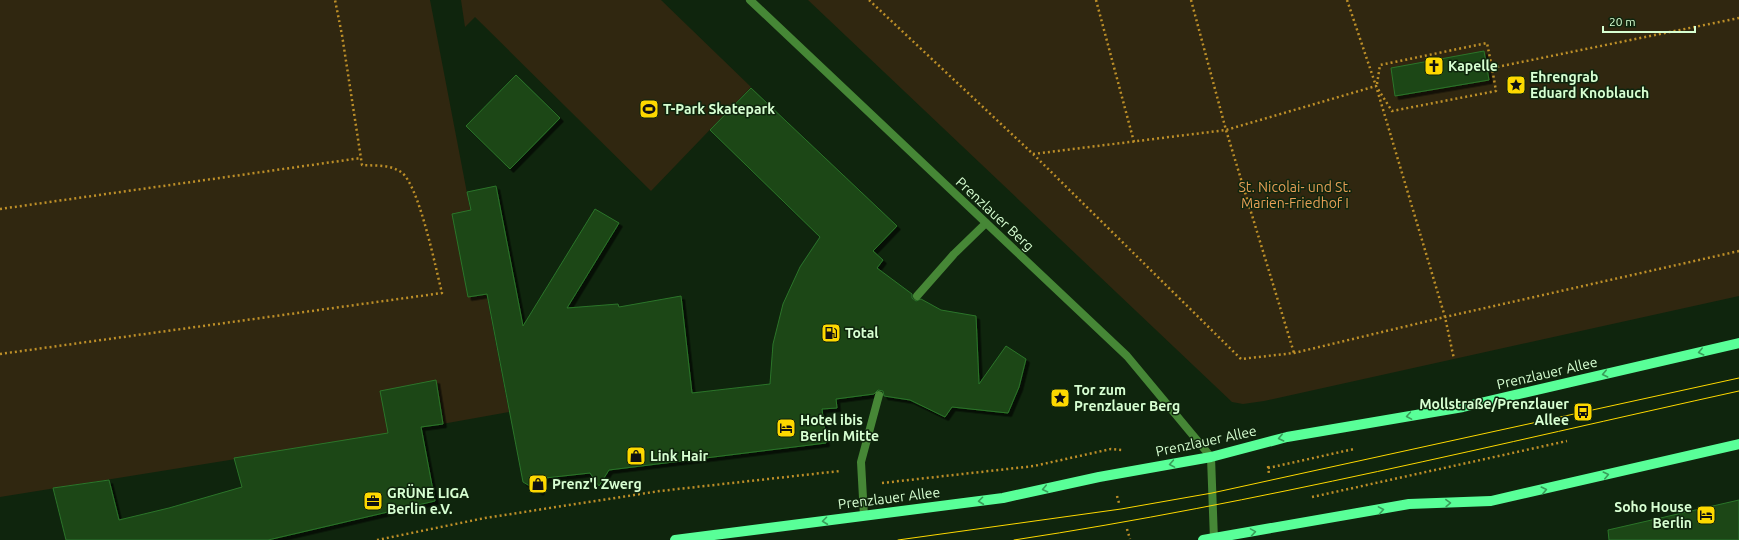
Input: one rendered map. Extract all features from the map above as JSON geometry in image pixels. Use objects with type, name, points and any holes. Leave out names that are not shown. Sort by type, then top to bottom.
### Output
[{"type":"main road","name":"Prenzlauer Allee","points":[[675,540],[1003,498],[1099,477],[1211,457],[1287,437],[1463,407],[1739,343]]},
{"type":"main road","points":[[1203,540],[1409,504],[1491,501],[1739,444]]},
{"type":"street","name":"Prenzlauer Berg","points":[[750,0],[1127,356],[1211,457]]},
{"type":"street","points":[[917,296],[954,254],[986,223]]},
{"type":"street","points":[[864,516],[861,462],[879,395]]},
{"type":"street","points":[[1211,457],[1214,539]]},
{"type":"path","points":[[0,354],[442,293],[414,192],[402,172],[386,166],[362,165],[342,35],[335,0]]},
{"type":"path","points":[[869,0],[1033,154],[1241,359],[1294,353],[1445,317],[1739,251]]},
{"type":"path","points":[[1096,0],[1134,142]]},
{"type":"path","points":[[1191,0],[1226,130],[1294,353]]},
{"type":"path","points":[[1347,0],[1376,86],[1445,317],[1454,359]]},
{"type":"path","points":[[1492,68],[1739,18]]},
{"type":"path","points":[[1487,43],[1492,68],[1496,91],[1392,111],[1376,86],[1380,65],[1487,43]]},
{"type":"path","points":[[1033,154],[1226,130],[1376,86]]},
{"type":"path","points":[[0,209],[361,158]]},
{"type":"path","points":[[1310,498],[1567,441]]},
{"type":"path","points":[[377,540],[485,518],[660,490],[838,470],[883,483],[890,483],[1034,466],[1094,454]]},
{"type":"path","points":[[1268,463],[1269,474]]},
{"type":"path","points":[[1127,529],[1130,539]]},
{"type":"green space","points":[[0,0],[430,0],[509,412],[353,440],[0,497]]},
{"type":"green space","name":"T-Park Skatepark","points":[[461,0],[661,0],[751,87],[651,191],[475,17],[465,27]]},
{"type":"green space","name":"St. Nicolai- und St. Marien-Friedhof I","points":[[808,0],[1739,0],[1739,296],[1264,401],[1243,404],[1232,402]]},
{"type":"building","name":"Kapelle","points":[[1484,51],[1489,80],[1395,96],[1391,68]]},
{"type":"building","points":[[516,75],[560,118],[510,169],[466,126]]},
{"type":"building","points":[[751,88],[897,226],[873,251],[883,260],[877,268],[912,294],[912,298],[916,301],[921,299],[941,310],[976,316],[979,384],[1006,346],[1026,359],[1019,387],[1008,413],[952,407],[945,417],[910,400],[884,396],[883,391],[878,390],[874,394],[836,399],[837,408],[822,409],[826,443],[609,470],[599,486],[590,473],[545,478],[540,492],[523,482],[487,294],[468,297],[452,214],[471,210],[467,192],[496,186],[523,326],[595,209],[619,223],[567,308],[618,304],[619,307],[681,296],[692,393],[770,384],[773,344],[783,304],[800,267],[820,237],[710,130]]},
{"type":"building","points":[[436,380],[443,424],[421,427],[435,501],[268,540],[66,540],[53,488],[109,480],[119,520],[169,508],[242,487],[234,458],[388,433],[380,391]]},
{"type":"building","name":"Soho House Berlin","points":[[1739,500],[1739,540],[1609,540],[1608,530]]},
{"type":"tram line","points":[[898,540],[1121,509],[1212,493],[1739,378]]},
{"type":"tram line","points":[[1014,540],[1196,509],[1287,491],[1739,391]]},
{"type":"place","name":"Kapelle","points":[[1434,66]]},
{"type":"place","name":"Ehrengrab Eduard Knoblauch","points":[[1516,85]]},
{"type":"place","name":"T-Park Skatepark","points":[[649,109]]},
{"type":"place","name":"Total","points":[[831,333]]},
{"type":"place","name":"Tor zum Prenzlauer Berg","points":[[1060,398]]},
{"type":"place","name":"Mollstraße/Prenzlauer Allee","points":[[1583,412]]},
{"type":"place","name":"Hotel ibis Berlin Mitte","points":[[786,428]]},
{"type":"place","name":"Link Hair","points":[[636,456]]},
{"type":"place","name":"Prenz'l Zwerg","points":[[538,484]]},
{"type":"place","name":"GRÜNE LIGA Berlin e.V.","points":[[373,501]]},
{"type":"place","name":"Soho House Berlin","points":[[1706,515]]}]
